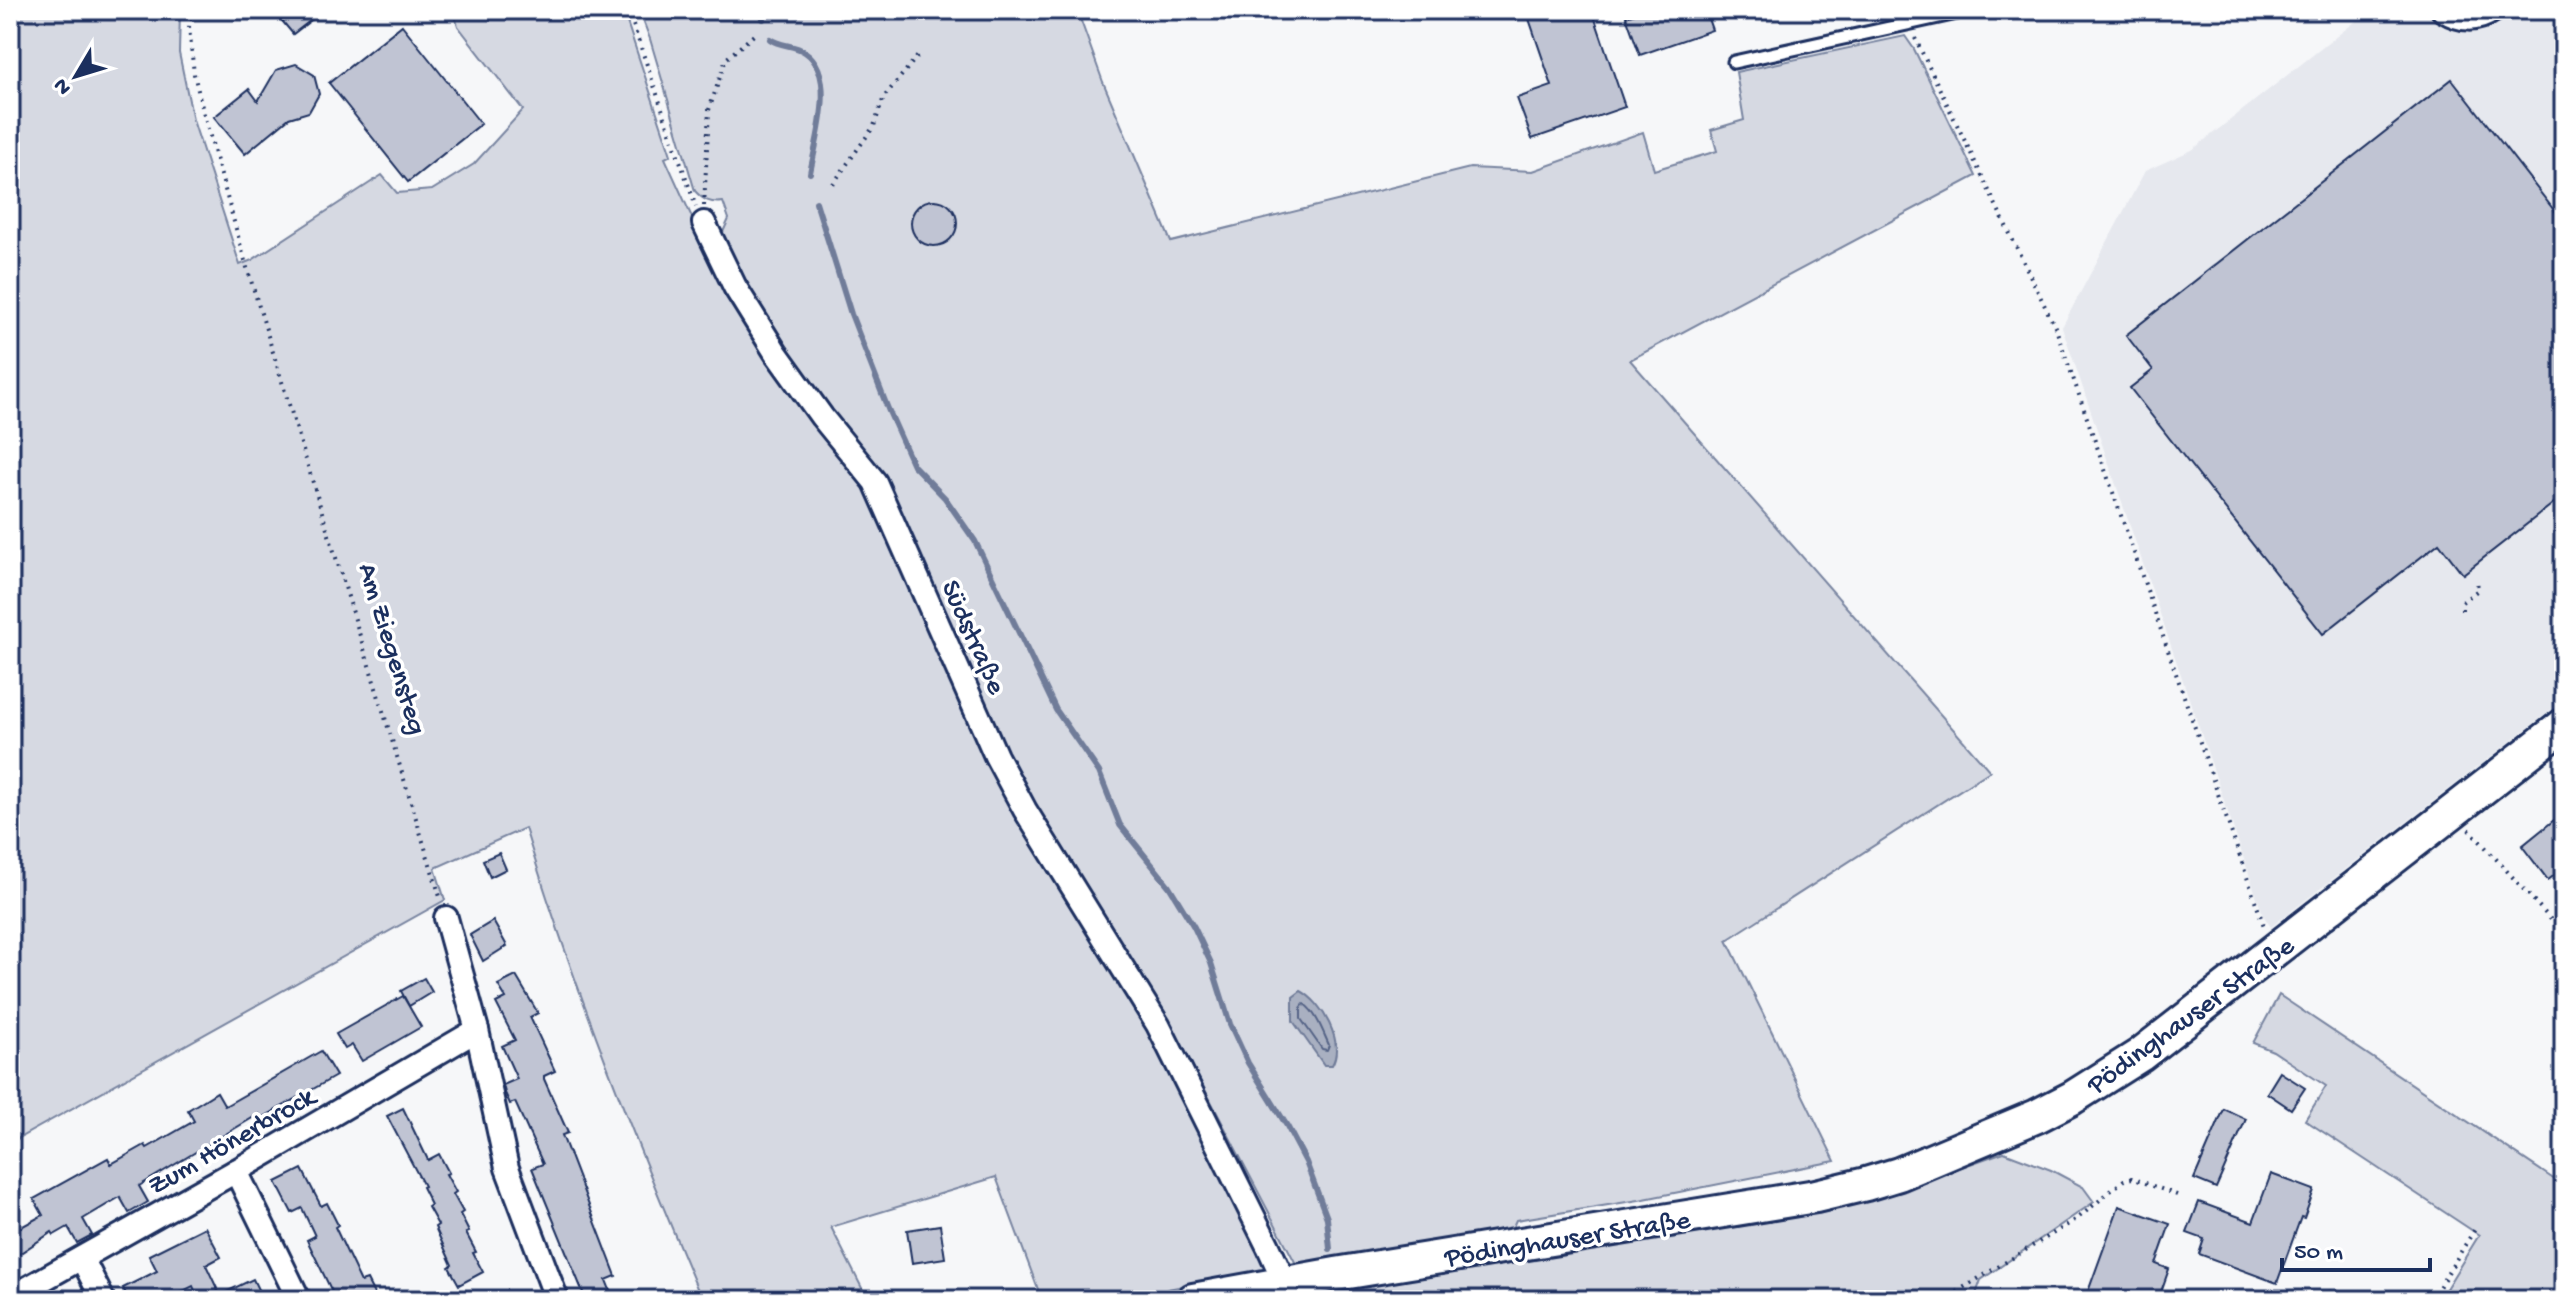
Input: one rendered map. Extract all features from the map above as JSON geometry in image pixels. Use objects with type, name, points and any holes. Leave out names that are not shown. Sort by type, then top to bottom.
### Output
[{"type":"main road","name":"Pödinghauser Straße","points":[[1208,1299],[1336,1274],[1816,1196],[1899,1174],[2005,1131],[2072,1098],[2140,1055],[2564,725]]},
{"type":"street","points":[[2443,10],[2458,18],[2473,19],[2494,10]]},
{"type":"street","name":"Südstraße","points":[[704,223],[735,287],[776,353],[822,417],[875,482],[996,756],[1025,810],[1158,1025],[1285,1283]]},
{"type":"street","points":[[446,918],[477,1030],[507,1168],[557,1300]]},
{"type":"street","name":"Zum Hönerbrock","points":[[10,1298],[477,1030]]},
{"type":"street","points":[[236,1171],[299,1300]]},
{"type":"street","points":[[82,1258],[103,1300]]},
{"type":"lane","points":[[1734,62],[1971,10]]},
{"type":"path","name":"Am Ziegensteg","points":[[191,10],[189,27],[194,74],[245,261],[446,918]]},
{"type":"path","points":[[628,10],[704,223]]},
{"type":"path","points":[[1909,25],[2056,329],[2273,953]]},
{"type":"path","points":[[704,223],[709,110],[726,59],[756,33]]},
{"type":"path","points":[[833,184],[874,126],[884,97],[921,52]]},
{"type":"path","points":[[2462,610],[2462,602],[2478,590],[2477,580]]},
{"type":"path","points":[[2467,827],[2564,933]]},
{"type":"path","points":[[1943,1300],[2077,1219],[2124,1180],[2132,1178],[2177,1195]]},
{"type":"path","points":[[2431,1300],[2475,1229]]},
{"type":"path","points":[[2315,1300],[2323,1293],[2339,1290],[2366,1300]]},
{"type":"shaded area","points":[[10,10],[180,10],[179,53],[193,120],[240,265],[382,175],[397,193],[432,190],[474,164],[523,110],[458,26],[453,10],[623,10],[671,155],[665,158],[720,279],[763,353],[863,484],[990,760],[1156,1028],[1268,1259],[1264,1270],[1168,1289],[1140,1300],[1042,1300],[996,1177],[831,1227],[868,1300],[702,1300],[608,1067],[564,948],[525,828],[435,868],[445,900],[10,1143]]},
{"type":"shaded area","points":[[639,10],[1077,10],[1103,82],[1171,242],[1470,168],[1533,171],[1643,132],[1654,170],[1717,151],[1711,130],[1744,120],[1736,72],[1905,36],[1976,176],[1630,360],[1990,771],[1727,940],[1835,1161],[1639,1200],[1516,1220],[1511,1231],[1305,1269],[1296,1264],[1168,1019],[1029,805],[882,481],[783,348],[723,244],[723,232],[729,219],[723,202],[708,201],[695,191]]},
{"type":"shaded area","points":[[2370,10],[2429,10],[2439,21],[2462,30],[2489,27],[2513,10],[2564,10],[2564,700],[2271,927],[2263,915],[2062,327],[2145,171],[2192,150]]},
{"type":"shaded area","points":[[2279,995],[2564,1186],[2564,1300],[2439,1300],[2479,1235],[2305,1120],[2326,1086],[2273,1051],[2253,1043]]},
{"type":"shaded area","points":[[2004,1152],[2051,1170],[2083,1187],[2094,1202],[1981,1280],[1974,1300],[1249,1300],[1341,1283],[1531,1259],[1815,1212],[1887,1193]]},
{"type":"water","points":[[1301,991],[1317,1004],[1329,1024],[1336,1045],[1332,1065],[1324,1065],[1293,1021],[1293,997]]},
{"type":"building","points":[[273,10],[324,10],[293,34]]},
{"type":"building","points":[[1526,10],[1592,10],[1625,107],[1532,139],[1517,98],[1552,86]]},
{"type":"building","points":[[1644,10],[1705,10],[1712,30],[1640,55],[1626,16]]},
{"type":"building","points":[[402,25],[481,124],[408,182],[329,83]]},
{"type":"building","points":[[296,64],[314,75],[319,94],[309,112],[289,118],[245,154],[214,117],[249,89],[258,101],[276,70]]},
{"type":"building","points":[[2452,79],[2564,223],[2564,495],[2463,574],[2439,543],[2323,634],[2130,388],[2153,370],[2126,335]]},
{"type":"building","points":[[934,200],[950,207],[957,223],[950,239],[934,246],[918,239],[911,223],[918,207]]},
{"type":"building","points":[[2564,816],[2564,868],[2548,880],[2522,846],[2554,820],[2556,822]]},
{"type":"building","points":[[499,853],[506,869],[490,877],[483,860]]},
{"type":"building","points":[[493,921],[507,946],[483,961],[470,935]]},
{"type":"building","points":[[516,976],[538,1013],[530,1017],[555,1071],[544,1076],[544,1079],[568,1133],[562,1135],[616,1276],[606,1280],[614,1300],[586,1300],[532,1168],[543,1164],[515,1102],[510,1104],[505,1093],[503,1085],[517,1079],[502,1046],[515,1040],[496,1003],[506,998],[498,985]]},
{"type":"building","points":[[424,978],[432,992],[409,1006],[401,991]]},
{"type":"building","points":[[403,996],[421,1027],[362,1061],[352,1045],[345,1049],[336,1034]]},
{"type":"building","points":[[321,1051],[336,1076],[262,1118],[259,1114],[139,1186],[148,1202],[129,1213],[120,1197],[83,1219],[92,1235],[77,1243],[68,1227],[54,1235],[52,1232],[19,1254],[10,1233],[43,1215],[34,1199],[108,1158],[111,1164],[194,1121],[188,1110],[217,1092],[225,1106]]},
{"type":"building","points":[[2280,1072],[2305,1088],[2291,1109],[2267,1093]]},
{"type":"building","points":[[403,1108],[428,1160],[439,1154],[449,1173],[446,1174],[456,1192],[453,1194],[469,1232],[466,1233],[483,1272],[459,1285],[449,1267],[452,1265],[435,1227],[438,1225],[428,1207],[431,1205],[424,1186],[387,1116]]},
{"type":"building","points":[[2224,1109],[2246,1119],[2216,1188],[2194,1179]]},
{"type":"building","points":[[302,1169],[321,1206],[327,1203],[361,1282],[367,1280],[377,1300],[336,1300],[307,1240],[315,1236],[302,1208],[292,1213],[276,1182]]},
{"type":"building","points":[[2271,1174],[2314,1190],[2277,1283],[2199,1254],[2204,1239],[2187,1233],[2199,1202],[2253,1222]]},
{"type":"building","points":[[2119,1206],[2170,1224],[2156,1264],[2169,1269],[2158,1300],[2085,1300]]},
{"type":"building","points":[[940,1225],[945,1258],[912,1263],[907,1230]]},
{"type":"building","points":[[205,1227],[221,1257],[206,1265],[220,1295],[253,1279],[263,1300],[199,1300],[193,1286],[165,1300],[129,1300],[123,1288],[157,1271],[149,1255]]},
{"type":"waterway","points":[[762,10],[763,19]]},
{"type":"waterway","points":[[770,39],[805,52],[815,62],[821,76],[820,126],[810,173]]},
{"type":"waterway","points":[[816,202],[851,314],[913,465],[945,498],[975,541],[1056,710],[1099,772],[1120,825],[1169,886],[1194,927],[1211,963],[1230,1024],[1248,1063],[1306,1162],[1327,1218],[1330,1249]]},
{"type":"waterway","points":[[1341,1295],[1343,1300]]}]
